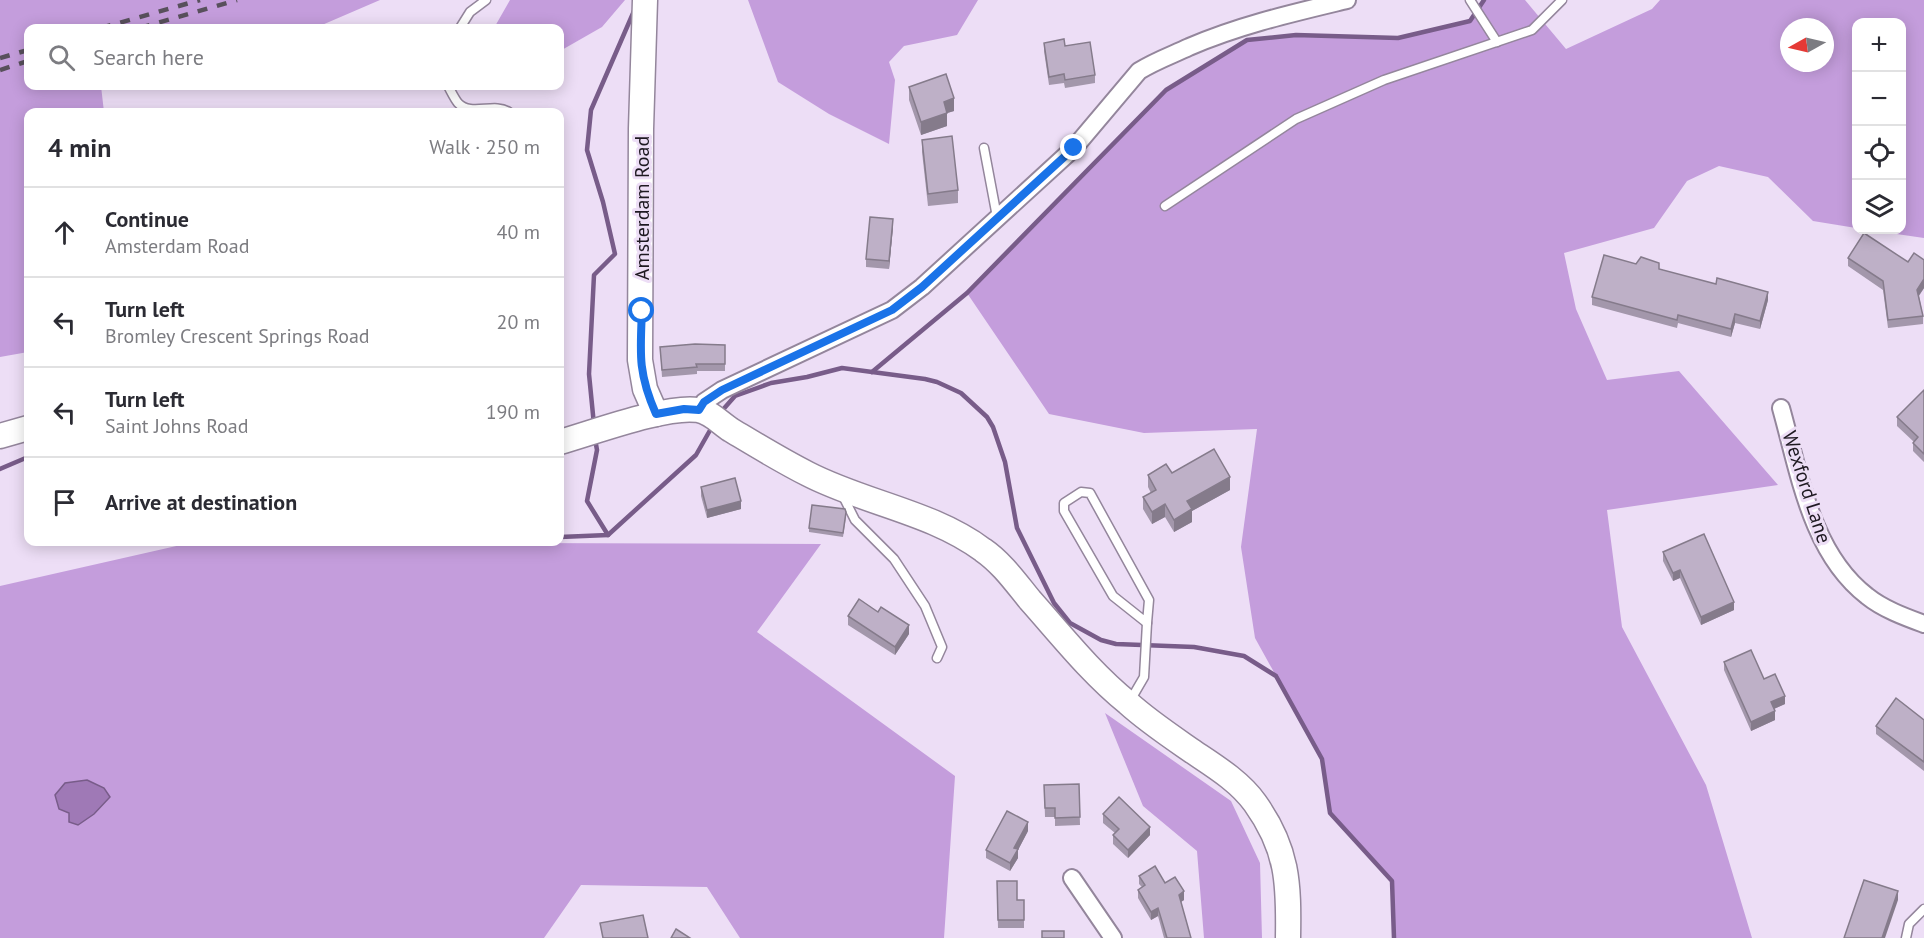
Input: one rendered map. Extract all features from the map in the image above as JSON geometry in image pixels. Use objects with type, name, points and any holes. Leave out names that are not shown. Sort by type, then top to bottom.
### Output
[{"type":"street","name":"Amsterdam Road","points":[[645,0],[641,129],[640,360],[645,389],[656,414]]},
{"type":"street","points":[[704,412],[704,402],[722,390],[892,310],[922,287],[1074,148],[1139,71],[1152,63],[1215,36],[1261,21],[1347,0]]},
{"type":"street","name":"Wexford Lane","points":[[1781,408],[1812,516],[1825,547],[1836,565],[1851,583],[1869,597],[1924,624]]},
{"type":"street","points":[[564,441],[656,414],[684,409],[704,412],[807,474],[936,523],[985,550],[1090,669],[1161,729],[1240,786],[1255,802],[1279,843],[1285,862],[1289,900],[1288,938]]},
{"type":"street","points":[[0,436],[24,429]]},
{"type":"street","points":[[1072,878],[1113,938]]},
{"type":"lane","points":[[462,24],[470,12],[486,0]]},
{"type":"lane","points":[[1470,0],[1497,42]]},
{"type":"lane","points":[[1165,206],[1296,119],[1384,80],[1532,30],[1562,0]]},
{"type":"lane","points":[[450,90],[459,104],[466,108]]},
{"type":"lane","points":[[984,148],[997,217]]},
{"type":"lane","points":[[839,488],[855,520],[894,559],[925,606],[942,647],[937,658]]},
{"type":"lane","points":[[1129,704],[1144,677],[1149,600],[1090,493],[1081,492],[1064,503],[1064,511],[1113,596],[1147,627]]},
{"type":"lane","points":[[1906,938],[1909,924],[1924,909]]},
{"type":"shaded area","points":[[0,0],[380,0],[324,24],[24,24],[24,90],[101,90],[104,108],[24,108],[24,353],[0,357]]},
{"type":"shaded area","points":[[510,0],[625,0],[602,27],[564,49],[564,24],[496,24]]},
{"type":"shaded area","points":[[748,0],[978,0],[957,35],[904,46],[889,62],[895,80],[889,144],[829,114],[778,82]]},
{"type":"shaded area","points":[[1484,0],[1525,0],[1566,49],[1652,9],[1660,0],[1924,0],[1924,238],[1896,234],[1906,234],[1906,18],[1852,18],[1852,227],[1813,221],[1768,177],[1719,166],[1687,181],[1654,228],[1564,253],[1576,309],[1607,380],[1679,371],[1778,485],[1607,510],[1622,627],[1706,785],[1752,938],[1394,938],[1392,881],[1330,813],[1322,759],[1255,638],[1241,547],[1257,429],[1144,433],[1049,414],[967,293],[1166,90],[1247,40],[1296,35],[1398,38],[1470,21]]},
{"type":"shaded area","points":[[821,544],[757,632],[955,776],[944,938],[740,938],[707,887],[581,885],[544,938],[0,938],[0,586],[176,546]]},
{"type":"shaded area","points":[[1105,713],[1231,801],[1260,863],[1262,938],[1204,938],[1197,851],[1143,806]]},
{"type":"shaded area","points":[[87,780],[104,788],[110,797],[94,814],[78,825],[69,822],[69,813],[59,809],[55,795],[65,783]]},
{"type":"building","points":[[1064,39],[1065,46],[1090,42],[1095,75],[1065,80],[1064,74],[1049,77],[1044,43]]},
{"type":"building","points":[[946,74],[954,98],[944,102],[947,113],[921,122],[909,87]]},
{"type":"building","points":[[952,136],[958,190],[928,194],[922,140]]},
{"type":"building","points":[[870,217],[893,219],[889,261],[866,259]]},
{"type":"building","points":[[1866,234],[1908,262],[1914,253],[1924,260],[1924,279],[1917,290],[1923,316],[1888,320],[1883,281],[1848,258]]},
{"type":"building","points":[[1604,255],[1636,264],[1641,257],[1659,263],[1659,269],[1716,284],[1717,278],[1768,292],[1760,321],[1735,314],[1731,329],[1678,315],[1677,320],[1592,297]]},
{"type":"building","points":[[695,344],[725,345],[725,364],[696,364],[697,367],[662,370],[660,347]]},
{"type":"building","points":[[1924,390],[1924,454],[1913,443],[1918,437],[1897,417]]},
{"type":"building","points":[[1214,449],[1230,477],[1187,501],[1192,509],[1174,520],[1165,504],[1152,512],[1143,497],[1156,490],[1148,475],[1166,464],[1172,473]]},
{"type":"building","points":[[735,478],[741,501],[707,510],[701,487]]},
{"type":"building","points":[[812,505],[845,509],[843,533],[809,528]]},
{"type":"building","points":[[1704,534],[1734,602],[1701,617],[1680,570],[1673,573],[1663,552]]},
{"type":"building","points":[[859,599],[878,612],[881,607],[909,625],[895,647],[848,616]]},
{"type":"building","points":[[1751,650],[1764,679],[1775,674],[1785,696],[1771,702],[1775,711],[1751,722],[1724,662]]},
{"type":"building","points":[[1896,698],[1924,720],[1924,762],[1876,726]]},
{"type":"building","points":[[1079,784],[1080,817],[1055,818],[1055,808],[1045,808],[1044,785]]},
{"type":"building","points":[[1119,797],[1150,827],[1128,850],[1113,835],[1119,829],[1103,814]]},
{"type":"building","points":[[1007,811],[1028,822],[1014,848],[1018,849],[1010,863],[986,850]]},
{"type":"building","points":[[1155,866],[1165,883],[1175,877],[1184,891],[1179,895],[1191,938],[1167,938],[1158,908],[1151,912],[1138,890],[1145,885],[1139,876]]},
{"type":"building","points":[[1864,880],[1898,891],[1882,938],[1844,938]]},
{"type":"building","points":[[997,881],[1017,881],[1017,900],[1024,900],[1024,920],[998,920]]},
{"type":"building","points":[[643,915],[648,938],[603,938],[600,923]]},
{"type":"building","points":[[676,929],[690,938],[671,938]]},
{"type":"building","points":[[1042,931],[1064,931],[1064,938],[1042,938]]},
{"type":"waterway","points":[[872,372],[967,293],[1166,90],[1247,40],[1296,35],[1398,38],[1470,21],[1484,0]]},
{"type":"waterway","points":[[594,425],[589,374],[594,275],[615,254],[603,202],[587,150],[591,110],[634,11]]},
{"type":"waterway","points":[[720,413],[735,396],[771,383],[842,368],[925,379],[961,393],[987,417],[993,427],[1005,462],[1017,528],[1054,603],[1070,623],[1101,640],[1116,644],[1194,647],[1244,656],[1276,676],[1322,759],[1330,813],[1392,881],[1394,938]]},
{"type":"waterway","points":[[564,537],[608,535],[696,455],[713,425]]},
{"type":"waterway","points":[[595,439],[597,450],[587,501],[608,535]]},
{"type":"waterway","points":[[0,469],[24,459]]},
{"type":"railway","points":[[115,24],[200,0]]},
{"type":"railway","points":[[154,24],[237,0]]},
{"type":"railway","points":[[0,58],[24,51]]},
{"type":"railway","points":[[0,70],[24,62]]},
{"type":"route","points":[[642,311],[640,360],[645,389],[656,414],[684,409],[699,410],[704,402],[722,390],[892,310],[922,287],[1074,148]]}]
